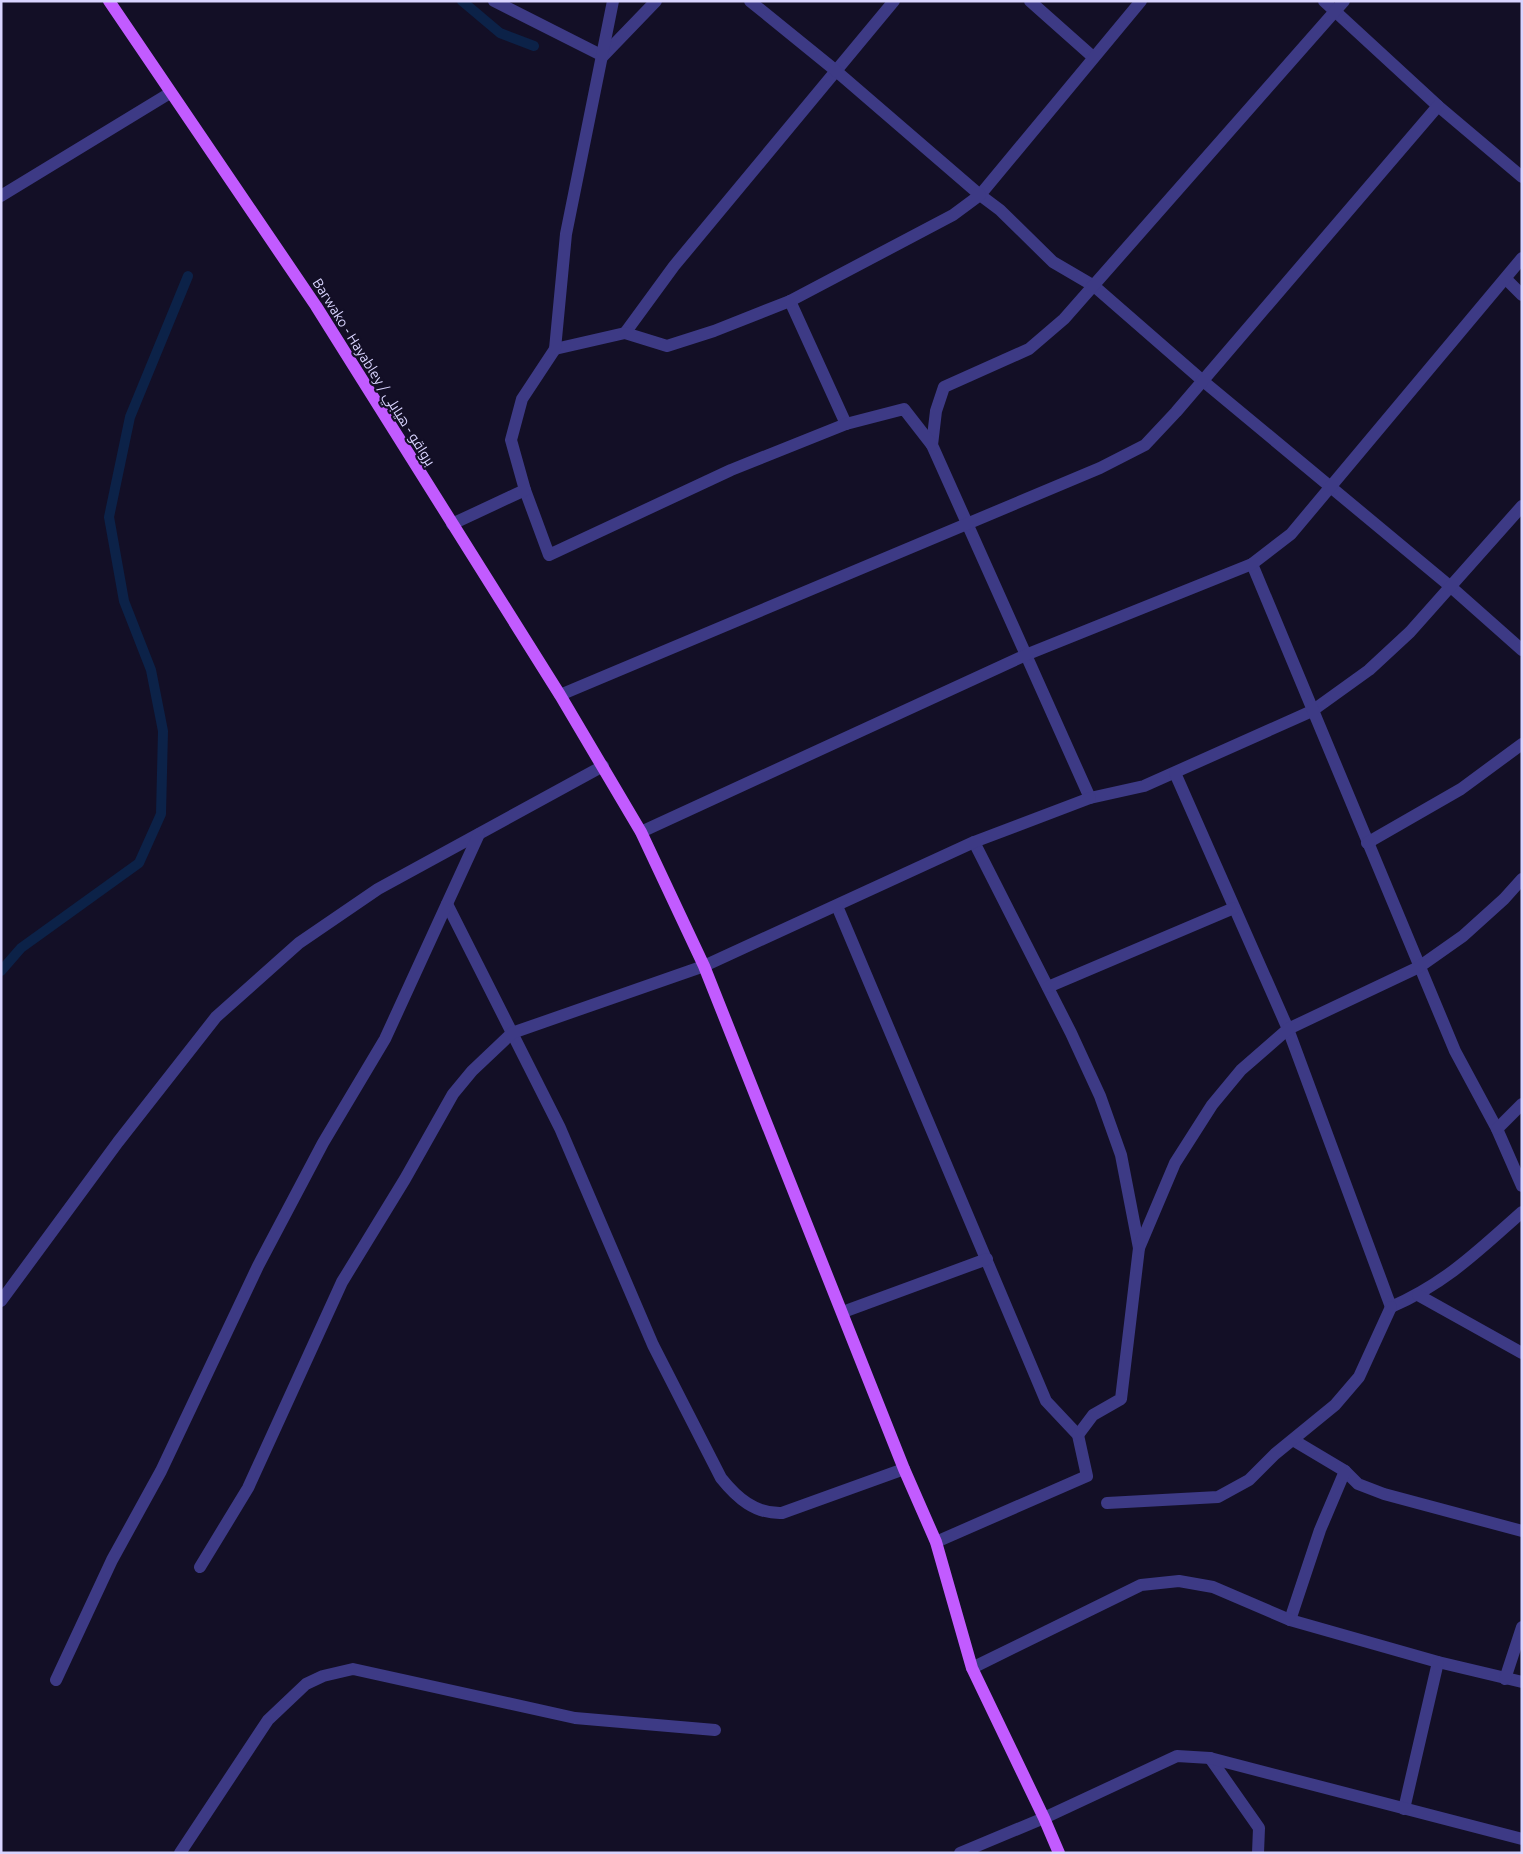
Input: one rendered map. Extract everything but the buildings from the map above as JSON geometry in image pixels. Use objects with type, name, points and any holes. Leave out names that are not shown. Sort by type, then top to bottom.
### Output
[{"type":"main road","name":"Barwako - Hayabley / برواقو - هيابلي","points":[[109,1],[316,306],[560,696],[641,832],[704,966],[904,1469],[936,1542],[972,1668],[1059,1853]]},
{"type":"street","points":[[494,1],[603,56]]},
{"type":"street","points":[[613,1],[566,234],[555,349],[522,399],[511,440],[525,490],[549,555],[731,470],[846,424],[904,409],[932,445],[1028,654],[1090,798]]},
{"type":"street","points":[[603,56],[656,1]]},
{"type":"street","points":[[750,1],[835,70],[980,195],[1000,210],[1053,262],[1094,286],[1203,381],[1451,587],[1522,650]]},
{"type":"street","points":[[625,333],[674,266],[894,1]]},
{"type":"street","points":[[1030,1],[1093,57]]},
{"type":"street","points":[[555,349],[625,333],[667,346],[714,331],[790,300],[953,215],[980,195],[1141,1]]},
{"type":"street","points":[[1324,1],[1438,106],[1522,177]]},
{"type":"street","points":[[932,445],[936,411],[944,387],[1029,349],[1064,318],[1336,13],[1344,1]]},
{"type":"street","points":[[1,196],[170,93]]},
{"type":"street","points":[[560,696],[968,525],[1100,468],[1145,445],[1203,381],[1438,106]]},
{"type":"street","points":[[641,832],[1028,654],[1252,564],[1291,534],[1522,258]]},
{"type":"street","points":[[1506,279],[1522,295]]},
{"type":"street","points":[[790,300],[846,424]]},
{"type":"street","points":[[452,524],[525,490]]},
{"type":"street","points":[[200,1567],[248,1488],[342,1282],[405,1179],[453,1094],[472,1071],[512,1033],[704,966],[974,842],[1090,798],[1144,786],[1312,711],[1369,670],[1410,632],[1522,506]]},
{"type":"street","points":[[1252,564],[1367,844],[1455,1051],[1497,1129],[1522,1186]]},
{"type":"street","points":[[1367,844],[1462,789],[1522,744]]},
{"type":"street","points":[[1,1301],[118,1142],[216,1017],[299,943],[378,890],[603,766]]},
{"type":"street","points":[[1175,773],[1288,1029],[1391,1307]]},
{"type":"street","points":[[56,1680],[112,1560],[160,1471],[258,1266],[323,1144],[384,1039],[479,834]]},
{"type":"street","points":[[974,842],[1048,987],[1100,1096],[1122,1155],[1139,1248]]},
{"type":"street","points":[[1078,1435],[1093,1415],[1121,1399],[1139,1248],[1175,1163],[1212,1105],[1241,1070],[1288,1029],[1419,967],[1463,936],[1504,899],[1522,879]]},
{"type":"street","points":[[447,904],[560,1128],[653,1345],[721,1478],[734,1494],[749,1506],[773,1513],[782,1513],[904,1469]]},
{"type":"street","points":[[837,906],[1046,1401],[1078,1435],[1087,1476],[936,1542]]},
{"type":"street","points":[[1048,987],[1234,908]]},
{"type":"street","points":[[1497,1129],[1522,1104]]},
{"type":"street","points":[[1107,1503],[1218,1497],[1249,1480],[1335,1405],[1359,1377],[1391,1307],[1418,1295],[1450,1275],[1522,1212]]},
{"type":"street","points":[[843,1312],[987,1259]]},
{"type":"street","points":[[1418,1295],[1522,1353]]},
{"type":"street","points":[[1293,1440],[1345,1471],[1358,1484],[1384,1494],[1522,1531]]},
{"type":"street","points":[[1290,1620],[1320,1530],[1345,1471]]},
{"type":"street","points":[[972,1668],[1141,1585],[1179,1581],[1213,1587],[1290,1620],[1438,1662],[1522,1682]]},
{"type":"street","points":[[1505,1679],[1522,1626]]},
{"type":"street","points":[[1404,1809],[1438,1662]]},
{"type":"street","points":[[180,1853],[268,1720],[306,1684],[323,1676],[353,1669],[575,1718],[715,1730]]},
{"type":"street","points":[[960,1853],[1044,1818],[1177,1756],[1210,1758],[1522,1839]]},
{"type":"street","points":[[1210,1758],[1259,1828],[1258,1853]]},
{"type":"waterway","points":[[462,1],[500,33],[534,46]]},
{"type":"waterway","points":[[1,971],[21,948],[139,863],[161,814],[163,731],[151,670],[124,601],[109,517],[130,417],[188,276]]}]
